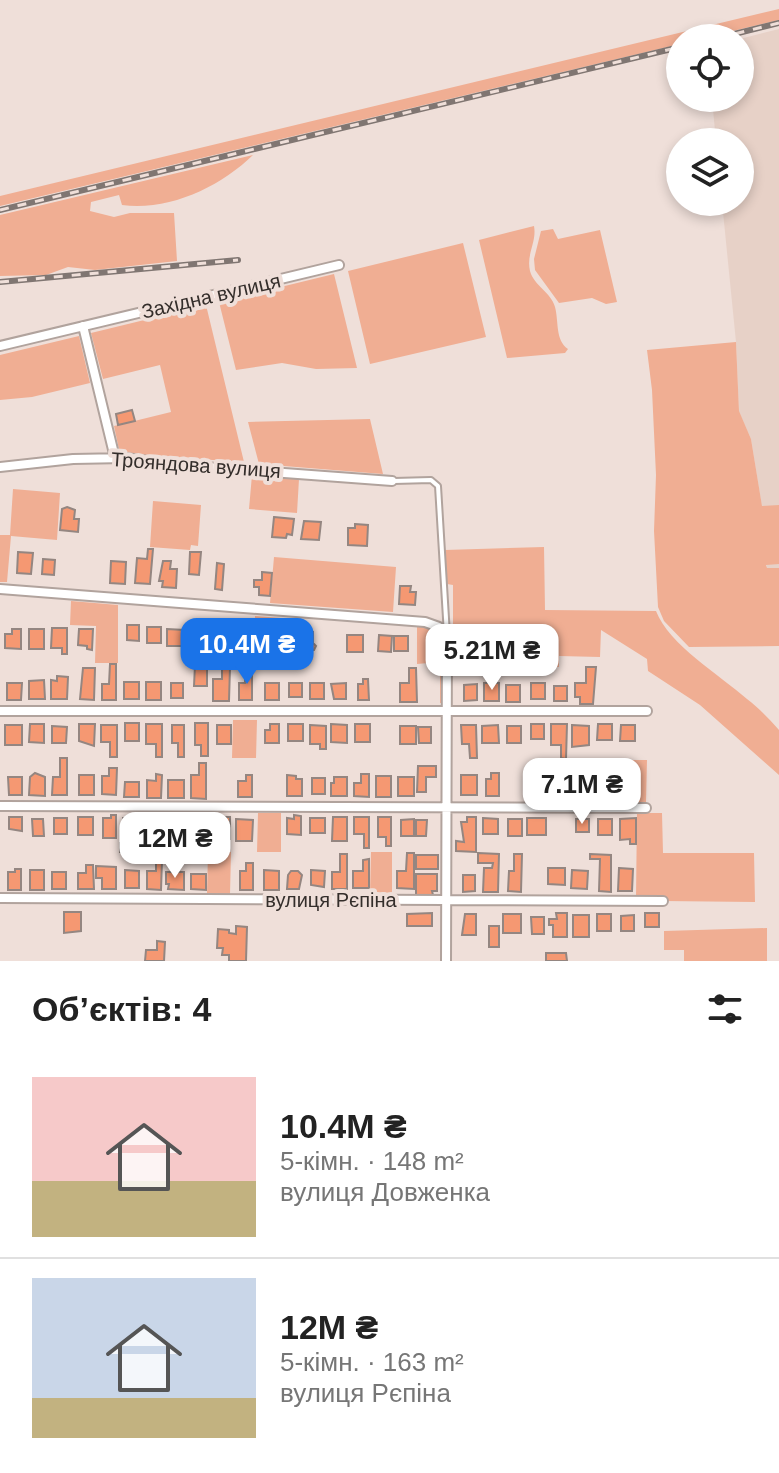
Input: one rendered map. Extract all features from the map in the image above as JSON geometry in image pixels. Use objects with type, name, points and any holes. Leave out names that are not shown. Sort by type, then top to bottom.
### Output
[{"type":"street","name":"Західна вулиця","points":[[0,346],[339,265]]},
{"type":"street","points":[[83,326],[115,458]]},
{"type":"street","name":"Трояндова вулиця","points":[[0,467],[115,458],[392,481]]},
{"type":"street","points":[[0,589],[425,622],[439,627],[447,636],[446,961]]},
{"type":"street","points":[[0,711],[647,711]]},
{"type":"street","points":[[0,806],[646,808]]},
{"type":"street","name":"вулиця Рєпіна","points":[[0,898],[663,901]]},
{"type":"lane","points":[[392,481],[431,480],[438,486],[447,636]]},
{"type":"shaded area","points":[[779,9],[779,20],[754,26],[717,24]]},
{"type":"shaded area","points":[[779,29],[779,637],[772,637],[762,507],[751,439],[739,412],[736,342],[723,216],[754,216],[754,128],[715,128],[713,112],[754,112],[754,35]]},
{"type":"shaded area","points":[[666,36],[666,47],[0,206],[0,196]]},
{"type":"shaded area","points":[[253,155],[210,186],[176,200],[140,206],[122,205],[119,195],[91,202],[90,211],[114,217],[130,213],[174,213],[177,261],[95,270],[68,267],[46,275],[0,276],[0,215]]},
{"type":"shaded area","points":[[534,226],[530,271],[553,302],[559,336],[568,349],[565,353],[507,358],[479,240]]},
{"type":"shaded area","points":[[553,229],[558,239],[600,230],[617,302],[606,304],[592,298],[559,303],[535,270],[534,259],[541,231]]},
{"type":"shaded area","points":[[463,243],[486,337],[370,364],[348,271]]},
{"type":"shaded area","points":[[334,274],[357,368],[316,369],[282,363],[236,370],[219,302]]},
{"type":"shaded area","points":[[206,305],[244,462],[120,454],[114,426],[171,412],[160,365],[103,379],[91,333]]},
{"type":"shaded area","points":[[79,336],[90,383],[32,397],[0,400],[0,355]]},
{"type":"shaded area","points":[[736,342],[739,411],[751,439],[762,506],[779,505],[779,564],[766,565],[767,568],[779,568],[779,646],[689,647],[664,621],[658,607],[654,531],[656,475],[647,350]]},
{"type":"shaded area","points":[[370,419],[383,474],[259,464],[248,422]]},
{"type":"shaded area","points":[[252,475],[299,479],[297,513],[249,509]]},
{"type":"shaded area","points":[[13,489],[60,493],[57,540],[11,536],[7,582],[0,582],[0,535],[10,535]]},
{"type":"shaded area","points":[[153,501],[201,505],[198,546],[191,545],[190,550],[150,547]]},
{"type":"shaded area","points":[[544,547],[545,610],[656,611],[683,647],[756,706],[779,730],[779,775],[700,705],[648,671],[647,659],[601,630],[600,657],[559,656],[559,667],[453,666],[453,585],[447,584],[445,550]]},
{"type":"shaded area","points":[[274,557],[396,567],[393,612],[270,603]]},
{"type":"shaded area","points":[[71,601],[118,605],[118,663],[95,663],[96,626],[70,625]]},
{"type":"shaded area","points":[[255,616],[281,618],[281,664],[254,664]]},
{"type":"shaded area","points":[[417,626],[433,628],[444,639],[444,703],[440,703],[440,662],[417,664]]},
{"type":"shaded area","points":[[233,720],[257,720],[256,758],[232,758]]},
{"type":"shaded area","points":[[546,760],[590,760],[590,802],[546,801]]},
{"type":"shaded area","points":[[613,760],[647,760],[646,802],[613,802]]},
{"type":"shaded area","points":[[258,813],[281,813],[281,852],[257,852]]},
{"type":"shaded area","points":[[637,813],[662,813],[663,853],[754,853],[755,902],[636,898]]},
{"type":"shaded area","points":[[231,852],[230,894],[207,894],[208,853]]},
{"type":"shaded area","points":[[371,852],[392,852],[392,895],[370,895]]},
{"type":"shaded area","points":[[767,928],[767,961],[684,961],[684,950],[664,950],[664,931]]},
{"type":"building","points":[[132,410],[135,421],[118,425],[116,414]]},
{"type":"building","points":[[62,509],[75,510],[74,519],[79,519],[78,532],[60,530]]},
{"type":"building","points":[[274,517],[294,519],[292,535],[272,537]]},
{"type":"building","points":[[304,521],[321,522],[319,540],[301,539]]},
{"type":"building","points":[[355,524],[368,525],[367,546],[348,545],[348,528],[355,528]]},
{"type":"building","points":[[148,549],[153,549],[150,584],[135,583],[137,558],[147,559]]},
{"type":"building","points":[[18,552],[33,553],[31,574],[17,573]]},
{"type":"building","points":[[190,552],[201,552],[199,575],[189,574]]},
{"type":"building","points":[[43,559],[55,560],[54,575],[42,574]]},
{"type":"building","points":[[111,561],[126,562],[125,584],[110,583]]},
{"type":"building","points":[[163,561],[171,561],[170,569],[177,569],[176,588],[162,587],[163,581],[159,581]]},
{"type":"building","points":[[217,563],[224,564],[222,590],[215,589]]},
{"type":"building","points":[[262,572],[272,573],[270,596],[259,595],[259,587],[254,587],[254,580],[262,580]]},
{"type":"building","points":[[400,586],[411,586],[410,592],[416,592],[415,605],[399,604]]},
{"type":"building","points":[[127,625],[139,625],[139,641],[127,640]]},
{"type":"building","points":[[147,627],[161,627],[161,643],[147,643]]},
{"type":"building","points":[[52,628],[67,628],[67,654],[62,654],[62,648],[51,648]]},
{"type":"building","points":[[12,629],[21,629],[21,649],[5,648],[5,634],[12,634]]},
{"type":"building","points":[[29,629],[44,629],[44,649],[29,649]]},
{"type":"building","points":[[79,629],[93,629],[92,650],[78,645]]},
{"type":"building","points":[[167,629],[184,630],[183,646],[167,646]]},
{"type":"building","points":[[190,629],[207,629],[207,647],[190,646]]},
{"type":"building","points":[[214,629],[230,629],[230,663],[222,663],[222,645],[214,645]]},
{"type":"building","points":[[237,630],[253,630],[252,647],[237,647]]},
{"type":"building","points":[[295,631],[313,632],[314,650],[295,651]]},
{"type":"building","points":[[347,635],[363,635],[363,652],[347,652]]},
{"type":"building","points":[[379,635],[392,636],[391,652],[378,651]]},
{"type":"building","points":[[394,636],[408,636],[408,651],[394,651]]},
{"type":"building","points":[[110,664],[116,664],[116,700],[102,700],[102,684],[109,684]]},
{"type":"building","points":[[195,665],[207,665],[207,686],[194,686]]},
{"type":"building","points":[[222,667],[230,667],[229,701],[213,701],[213,679],[222,679]]},
{"type":"building","points":[[245,667],[252,667],[252,700],[239,700],[239,683],[245,683]]},
{"type":"building","points":[[586,667],[596,667],[593,704],[580,704],[580,697],[575,697],[575,683],[586,683]]},
{"type":"building","points":[[83,668],[95,668],[94,700],[80,699]]},
{"type":"building","points":[[409,668],[416,668],[417,702],[400,702],[400,683],[409,683]]},
{"type":"building","points":[[57,676],[68,677],[67,699],[51,699],[51,680],[57,681]]},
{"type":"building","points":[[363,679],[368,679],[369,700],[358,700],[358,684],[363,684]]},
{"type":"building","points":[[44,680],[45,699],[29,699],[29,681]]},
{"type":"building","points":[[124,682],[139,682],[139,699],[124,699]]},
{"type":"building","points":[[146,682],[161,682],[161,700],[146,700]]},
{"type":"building","points":[[7,683],[22,683],[21,700],[7,700]]},
{"type":"building","points":[[171,683],[183,683],[183,698],[171,698]]},
{"type":"building","points":[[265,683],[279,683],[279,700],[265,700]]},
{"type":"building","points":[[289,683],[302,683],[302,697],[289,697]]},
{"type":"building","points":[[310,683],[324,683],[324,699],[310,699]]},
{"type":"building","points":[[346,683],[346,699],[334,699],[331,684]]},
{"type":"building","points":[[484,683],[499,683],[499,701],[484,701]]},
{"type":"building","points":[[531,683],[545,683],[545,699],[531,699]]},
{"type":"building","points":[[477,684],[477,700],[464,701],[464,685]]},
{"type":"building","points":[[506,685],[520,685],[520,702],[506,702]]},
{"type":"building","points":[[554,686],[567,686],[567,701],[554,701]]},
{"type":"building","points":[[125,723],[139,723],[139,741],[125,741]]},
{"type":"building","points":[[195,723],[208,723],[208,756],[201,756],[201,745],[195,745]]},
{"type":"building","points":[[30,724],[44,724],[44,743],[29,742]]},
{"type":"building","points":[[79,724],[95,724],[94,746],[79,741]]},
{"type":"building","points":[[146,724],[162,724],[162,757],[156,757],[156,744],[146,744]]},
{"type":"building","points":[[270,724],[279,724],[279,743],[265,743],[265,730],[270,730]]},
{"type":"building","points":[[288,724],[303,724],[303,741],[288,741]]},
{"type":"building","points":[[331,724],[347,725],[347,743],[331,742]]},
{"type":"building","points":[[355,724],[370,724],[370,742],[355,742]]},
{"type":"building","points":[[531,724],[544,724],[544,739],[531,739]]},
{"type":"building","points":[[551,724],[567,724],[566,759],[561,758],[561,745],[551,745]]},
{"type":"building","points":[[598,724],[612,724],[612,740],[597,740]]},
{"type":"building","points":[[5,725],[22,725],[22,745],[5,745]]},
{"type":"building","points":[[101,725],[117,725],[117,757],[110,757],[110,742],[101,742]]},
{"type":"building","points":[[172,725],[184,725],[184,757],[178,757],[178,743],[172,743]]},
{"type":"building","points":[[217,725],[231,725],[231,744],[217,744]]},
{"type":"building","points":[[310,725],[326,726],[326,749],[320,749],[320,744],[310,744]]},
{"type":"building","points":[[461,725],[476,725],[477,758],[470,758],[469,744],[462,744]]},
{"type":"building","points":[[498,725],[499,743],[482,743],[482,726]]},
{"type":"building","points":[[572,725],[589,726],[589,745],[572,747]]},
{"type":"building","points":[[621,725],[635,725],[635,741],[620,741]]},
{"type":"building","points":[[52,726],[67,727],[66,743],[52,743]]},
{"type":"building","points":[[400,726],[416,726],[416,744],[400,744]]},
{"type":"building","points":[[507,726],[521,726],[521,743],[507,743]]},
{"type":"building","points":[[418,727],[431,727],[431,743],[419,743]]},
{"type":"building","points":[[60,758],[67,758],[67,795],[52,795],[53,777],[60,777]]},
{"type":"building","points":[[539,761],[545,761],[545,798],[528,798],[528,776],[539,776]]},
{"type":"building","points":[[199,763],[206,763],[206,799],[191,798],[191,775],[199,775]]},
{"type":"building","points":[[418,766],[436,766],[436,777],[426,777],[426,792],[417,792]]},
{"type":"building","points":[[109,768],[117,768],[116,795],[102,794],[102,776],[109,776]]},
{"type":"building","points":[[35,773],[45,777],[45,796],[29,795],[30,777]]},
{"type":"building","points":[[491,773],[499,773],[499,796],[486,796],[486,779],[491,779]]},
{"type":"building","points":[[156,774],[162,775],[161,798],[147,798],[147,780],[156,781]]},
{"type":"building","points":[[361,774],[369,774],[369,797],[354,796],[354,783],[361,783]]},
{"type":"building","points":[[79,775],[94,775],[94,795],[79,795]]},
{"type":"building","points":[[246,775],[252,775],[252,797],[238,797],[238,781],[246,781]]},
{"type":"building","points":[[287,775],[302,779],[302,796],[287,796]]},
{"type":"building","points":[[461,775],[477,775],[477,795],[461,795]]},
{"type":"building","points":[[376,776],[391,776],[391,797],[376,797]]},
{"type":"building","points":[[8,777],[22,777],[22,795],[9,795]]},
{"type":"building","points":[[334,777],[347,777],[347,796],[331,796]]},
{"type":"building","points":[[398,777],[414,777],[414,796],[398,796]]},
{"type":"building","points":[[312,778],[325,778],[325,794],[312,794]]},
{"type":"building","points":[[168,780],[184,780],[184,798],[168,798]]},
{"type":"building","points":[[125,782],[139,782],[139,797],[124,797]]},
{"type":"building","points":[[111,815],[116,815],[116,838],[103,838],[103,818],[111,818]]},
{"type":"building","points":[[294,815],[301,816],[301,835],[287,834],[287,818],[294,819]]},
{"type":"building","points":[[9,817],[22,817],[22,831],[9,829]]},
{"type":"building","points":[[78,817],[93,817],[93,835],[78,835]]},
{"type":"building","points":[[199,817],[207,817],[206,852],[198,852],[198,841],[191,841],[191,820],[198,820]]},
{"type":"building","points":[[221,817],[230,817],[230,839],[215,839],[215,820],[221,820]]},
{"type":"building","points":[[333,817],[347,817],[347,841],[332,841]]},
{"type":"building","points":[[354,817],[369,817],[369,848],[364,848],[364,834],[354,834]]},
{"type":"building","points":[[378,817],[391,817],[391,846],[386,846],[386,837],[378,837]]},
{"type":"building","points":[[467,817],[476,817],[476,852],[456,851],[456,841],[464,842],[461,822],[467,822]]},
{"type":"building","points":[[54,818],[67,818],[67,834],[54,834]]},
{"type":"building","points":[[123,818],[139,818],[139,838],[123,838]]},
{"type":"building","points":[[170,818],[184,818],[184,852],[176,852],[176,838],[170,838]]},
{"type":"building","points":[[310,818],[325,818],[325,833],[310,833]]},
{"type":"building","points":[[483,818],[498,819],[498,834],[483,834]]},
{"type":"building","points":[[527,818],[546,818],[546,835],[527,835]]},
{"type":"building","points":[[636,818],[636,844],[630,844],[630,839],[620,840],[620,819]]},
{"type":"building","points":[[32,819],[43,819],[44,836],[33,836]]},
{"type":"building","points":[[236,819],[253,820],[252,841],[236,841]]},
{"type":"building","points":[[414,819],[414,836],[401,836],[401,820]]},
{"type":"building","points":[[508,819],[522,819],[522,836],[508,836]]},
{"type":"building","points":[[576,819],[589,819],[589,832],[576,832]]},
{"type":"building","points":[[598,819],[612,819],[612,835],[598,835]]},
{"type":"building","points":[[416,820],[427,820],[426,836],[416,836]]},
{"type":"building","points":[[120,843],[139,843],[139,852],[120,852]]},
{"type":"building","points":[[407,853],[414,853],[414,889],[397,888],[397,871],[406,871]]},
{"type":"building","points":[[478,853],[499,854],[498,892],[483,892],[484,868],[492,868],[493,863],[478,863]]},
{"type":"building","points":[[340,854],[347,854],[347,889],[332,889],[332,872],[340,872]]},
{"type":"building","points":[[514,854],[522,854],[521,892],[508,891],[509,871],[514,871]]},
{"type":"building","points":[[590,854],[611,855],[611,892],[599,891],[600,859],[590,859]]},
{"type":"building","points":[[416,855],[438,855],[438,869],[416,869]]},
{"type":"building","points":[[156,859],[162,860],[161,890],[147,889],[147,871],[156,871]]},
{"type":"building","points":[[369,859],[369,888],[353,888],[353,871],[363,871],[363,860]]},
{"type":"building","points":[[246,863],[253,863],[253,890],[240,890],[240,871],[246,871]]},
{"type":"building","points":[[86,865],[93,865],[94,889],[78,889],[78,873],[86,873]]},
{"type":"building","points":[[96,866],[116,867],[116,889],[102,889],[102,878],[96,878]]},
{"type":"building","points":[[548,868],[565,868],[565,885],[548,884]]},
{"type":"building","points":[[619,868],[633,869],[632,891],[618,891]]},
{"type":"building","points":[[15,869],[21,869],[21,890],[8,890],[8,872],[15,872]]},
{"type":"building","points":[[30,870],[44,870],[44,890],[30,890]]},
{"type":"building","points":[[125,870],[139,871],[139,888],[125,888]]},
{"type":"building","points":[[264,870],[279,871],[279,890],[264,890]]},
{"type":"building","points":[[311,870],[325,871],[324,887],[311,885]]},
{"type":"building","points":[[572,870],[588,871],[587,889],[571,888]]},
{"type":"building","points":[[291,871],[302,875],[299,889],[287,889]]},
{"type":"building","points":[[52,872],[66,872],[66,889],[52,889]]},
{"type":"building","points":[[166,872],[184,872],[184,890],[168,889]]},
{"type":"building","points":[[191,874],[206,874],[206,890],[191,889]]},
{"type":"building","points":[[416,874],[437,874],[437,891],[432,891],[433,895],[416,895]]},
{"type":"building","points":[[463,875],[475,875],[475,891],[463,892]]},
{"type":"building","points":[[64,912],[81,912],[81,931],[64,933]]},
{"type":"building","points":[[432,913],[432,926],[407,926],[407,914]]},
{"type":"building","points":[[556,913],[567,913],[567,937],[553,937],[553,925],[549,925],[549,919],[557,919]]},
{"type":"building","points":[[645,913],[659,913],[659,927],[645,927]]},
{"type":"building","points":[[465,914],[476,914],[476,935],[462,935]]},
{"type":"building","points":[[503,914],[521,914],[521,933],[503,933]]},
{"type":"building","points":[[597,914],[611,914],[611,931],[597,931]]},
{"type":"building","points":[[573,915],[589,915],[589,937],[573,937]]},
{"type":"building","points":[[634,915],[634,931],[621,931],[621,916]]},
{"type":"building","points":[[531,917],[544,917],[544,934],[532,934]]},
{"type":"building","points":[[236,926],[247,927],[246,961],[229,961],[229,955],[222,955],[223,948],[217,948],[218,929],[236,934]]},
{"type":"building","points":[[489,926],[499,926],[499,947],[489,947]]},
{"type":"building","points":[[157,941],[165,942],[164,961],[145,961],[146,950],[157,950]]},
{"type":"building","points":[[546,953],[566,953],[567,961],[546,961]]},
{"type":"railway","points":[[754,29],[779,23]]},
{"type":"railway","points":[[0,210],[666,50]]},
{"type":"railway","points":[[0,282],[238,260]]}]
